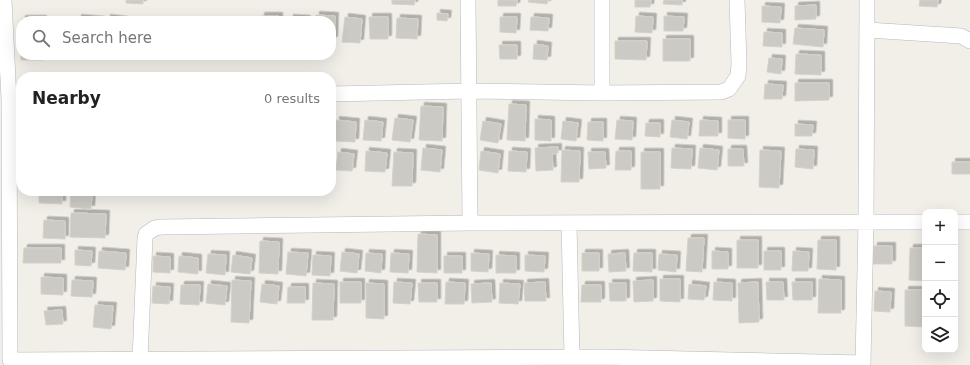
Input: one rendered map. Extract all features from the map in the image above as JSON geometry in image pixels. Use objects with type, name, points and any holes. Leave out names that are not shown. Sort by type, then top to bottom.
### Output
[{"type":"street","points":[[4,0],[15,99],[10,360],[446,359],[572,357],[863,363],[868,0]]},
{"type":"street","points":[[468,0],[470,223]]},
{"type":"street","points":[[602,0],[602,93]]},
{"type":"street","points":[[336,94],[469,92],[721,92],[729,89],[738,76],[737,0]]},
{"type":"street","points":[[868,30],[961,36],[970,41]]},
{"type":"street","points":[[140,360],[145,238],[146,234],[155,228],[470,223],[922,222]]},
{"type":"street","points":[[958,222],[970,222]]},
{"type":"street","points":[[569,223],[572,357]]},
{"type":"building","points":[[126,0],[143,0],[143,4],[126,3]]},
{"type":"building","points":[[392,0],[415,0],[414,5],[392,4]]},
{"type":"building","points":[[498,0],[517,0],[516,6],[498,6]]},
{"type":"building","points":[[529,0],[548,0],[547,4],[528,2]]},
{"type":"building","points":[[635,0],[651,0],[650,7],[635,7]]},
{"type":"building","points":[[664,0],[682,0],[682,5],[663,4]]},
{"type":"building","points":[[920,0],[938,0],[937,7],[919,6]]},
{"type":"building","points":[[816,5],[816,19],[795,20],[795,6]]},
{"type":"building","points":[[762,6],[781,7],[780,23],[762,22]]},
{"type":"building","points":[[437,13],[448,14],[447,21],[437,20]]},
{"type":"building","points":[[636,16],[653,17],[652,33],[635,32]]},
{"type":"building","points":[[664,16],[684,17],[683,31],[664,31]]},
{"type":"building","points":[[345,17],[362,19],[360,43],[342,42]]},
{"type":"building","points":[[369,17],[388,17],[388,39],[370,39]]},
{"type":"building","points":[[500,17],[517,17],[516,33],[500,32]]},
{"type":"building","points":[[531,17],[549,18],[548,31],[530,30]]},
{"type":"building","points":[[397,18],[418,19],[417,39],[396,38]]},
{"type":"building","points":[[795,28],[824,30],[823,47],[793,44]]},
{"type":"building","points":[[764,32],[782,33],[782,47],[763,46]]},
{"type":"building","points":[[663,39],[690,39],[690,61],[663,61]]},
{"type":"building","points":[[615,41],[647,41],[646,60],[615,59]]},
{"type":"building","points":[[534,44],[548,46],[547,60],[533,59]]},
{"type":"building","points":[[499,45],[517,45],[517,59],[500,59]]},
{"type":"building","points":[[796,54],[821,55],[821,75],[795,74]]},
{"type":"building","points":[[769,58],[782,59],[781,74],[767,72]]},
{"type":"building","points":[[795,83],[829,83],[829,100],[795,101]]},
{"type":"building","points":[[765,84],[783,85],[782,99],[764,99]]},
{"type":"building","points":[[509,104],[526,105],[525,141],[507,140]]},
{"type":"building","points":[[421,106],[443,107],[442,141],[419,140]]},
{"type":"building","points":[[395,118],[413,120],[410,142],[392,140]]},
{"type":"building","points":[[535,119],[551,120],[551,141],[535,140]]},
{"type":"building","points":[[336,120],[356,122],[355,142],[336,141]]},
{"type":"building","points":[[365,120],[383,122],[381,141],[363,140]]},
{"type":"building","points":[[617,120],[633,121],[632,140],[615,139]]},
{"type":"building","points":[[672,120],[689,122],[687,139],[670,137]]},
{"type":"building","points":[[700,120],[718,121],[718,136],[699,136]]},
{"type":"building","points":[[728,120],[745,120],[745,139],[728,138]]},
{"type":"building","points":[[483,121],[501,124],[498,143],[480,140]]},
{"type":"building","points":[[563,121],[578,123],[576,141],[561,139]]},
{"type":"building","points":[[588,122],[603,122],[603,141],[587,140]]},
{"type":"building","points":[[646,123],[660,123],[660,137],[645,136]]},
{"type":"building","points":[[795,124],[813,125],[812,136],[795,136]]},
{"type":"building","points":[[558,147],[558,153],[552,154],[553,170],[536,171],[535,148]]},
{"type":"building","points":[[423,148],[442,150],[440,172],[421,170]]},
{"type":"building","points":[[672,148],[692,149],[691,169],[671,168]]},
{"type":"building","points":[[700,148],[719,150],[717,170],[698,168]]},
{"type":"building","points":[[728,149],[743,149],[744,166],[728,166]]},
{"type":"building","points":[[796,149],[814,150],[813,169],[795,167]]},
{"type":"building","points":[[562,150],[580,151],[579,182],[561,182]]},
{"type":"building","points":[[760,150],[781,151],[779,188],[759,187]]},
{"type":"building","points":[[366,151],[387,153],[385,172],[365,171]]},
{"type":"building","points":[[481,151],[500,154],[498,173],[479,170]]},
{"type":"building","points":[[509,151],[527,152],[526,172],[508,171]]},
{"type":"building","points":[[616,151],[631,151],[631,170],[615,170]]},
{"type":"building","points":[[338,152],[354,154],[352,171],[336,170]]},
{"type":"building","points":[[394,152],[413,153],[412,186],[392,186]]},
{"type":"building","points":[[588,152],[605,152],[606,168],[589,169]]},
{"type":"building","points":[[641,152],[660,152],[660,189],[641,189]]},
{"type":"building","points":[[952,162],[970,162],[970,174],[952,174]]},
{"type":"building","points":[[39,196],[62,196],[62,204],[39,203]]},
{"type":"building","points":[[71,196],[92,196],[91,209],[70,207]]},
{"type":"building","points":[[71,213],[106,214],[105,238],[70,237]]},
{"type":"building","points":[[44,220],[65,221],[65,239],[43,238]]},
{"type":"building","points":[[418,234],[437,235],[437,273],[417,272]]},
{"type":"building","points":[[688,238],[704,238],[702,272],[686,271]]},
{"type":"building","points":[[737,240],[758,240],[758,268],[737,268]]},
{"type":"building","points":[[818,240],[836,240],[836,270],[817,269]]},
{"type":"building","points":[[260,241],[279,242],[278,274],[259,273]]},
{"type":"building","points":[[874,246],[892,246],[892,264],[873,264]]},
{"type":"building","points":[[24,248],[61,248],[61,263],[23,263]]},
{"type":"building","points":[[910,248],[922,248],[922,281],[909,280]]},
{"type":"building","points":[[75,250],[92,251],[91,266],[75,265]]},
{"type":"building","points":[[99,251],[126,253],[125,270],[98,268]]},
{"type":"building","points":[[712,251],[728,252],[728,269],[712,269]]},
{"type":"building","points":[[764,251],[781,251],[781,270],[764,270]]},
{"type":"building","points":[[793,251],[809,252],[808,271],[792,271]]},
{"type":"building","points":[[288,252],[308,253],[306,276],[286,274]]},
{"type":"building","points":[[342,252],[359,254],[357,273],[340,271]]},
{"type":"building","points":[[366,253],[382,254],[381,273],[365,271]]},
{"type":"building","points":[[391,253],[409,254],[408,273],[390,272]]},
{"type":"building","points":[[471,253],[489,254],[488,272],[471,271]]},
{"type":"building","points":[[582,253],[599,253],[599,271],[582,271]]},
{"type":"building","points":[[625,253],[626,271],[609,272],[608,254]]},
{"type":"building","points":[[634,253],[652,253],[652,272],[633,271]]},
{"type":"building","points":[[208,254],[226,255],[225,275],[206,273]]},
{"type":"building","points":[[659,254],[677,255],[676,272],[658,270]]},
{"type":"building","points":[[233,255],[252,258],[250,274],[231,272]]},
{"type":"building","points":[[313,255],[331,256],[330,276],[312,275]]},
{"type":"building","points":[[496,255],[516,256],[516,273],[496,273]]},
{"type":"building","points":[[525,255],[545,256],[544,272],[525,271]]},
{"type":"building","points":[[153,256],[170,257],[170,273],[153,272]]},
{"type":"building","points":[[179,256],[198,258],[198,274],[178,272]]},
{"type":"building","points":[[444,256],[462,256],[462,273],[444,273]]},
{"type":"building","points":[[41,277],[63,278],[63,295],[41,294]]},
{"type":"building","points":[[660,279],[680,279],[680,302],[660,301]]},
{"type":"building","points":[[819,279],[841,280],[841,313],[818,313]]},
{"type":"building","points":[[72,280],[93,281],[92,297],[71,296]]},
{"type":"building","points":[[232,280],[251,281],[249,323],[231,322]]},
{"type":"building","points":[[653,280],[653,301],[634,302],[633,281]]},
{"type":"building","points":[[340,282],[361,282],[361,303],[340,303]]},
{"type":"building","points":[[394,282],[412,283],[410,304],[393,303]]},
{"type":"building","points":[[446,282],[465,283],[464,304],[445,304]]},
{"type":"building","points":[[545,282],[546,301],[525,301],[524,283]]},
{"type":"building","points":[[714,282],[732,283],[732,301],[713,300]]},
{"type":"building","points":[[758,282],[759,322],[739,323],[738,283]]},
{"type":"building","points":[[766,282],[783,282],[784,300],[767,300]]},
{"type":"building","points":[[792,282],[812,282],[812,300],[793,300]]},
{"type":"building","points":[[313,283],[334,284],[333,320],[312,320]]},
{"type":"building","points":[[366,283],[384,284],[384,319],[366,318]]},
{"type":"building","points":[[418,283],[437,283],[437,302],[419,302]]},
{"type":"building","points":[[491,283],[492,302],[472,303],[471,284]]},
{"type":"building","points":[[500,283],[520,284],[518,304],[499,303]]},
{"type":"building","points":[[609,283],[626,283],[626,301],[610,301]]},
{"type":"building","points":[[208,284],[227,286],[225,305],[206,303]]},
{"type":"building","points":[[262,284],[279,286],[277,304],[260,302]]},
{"type":"building","points":[[689,284],[706,286],[704,300],[688,299]]},
{"type":"building","points":[[181,285],[200,285],[199,305],[180,304]]},
{"type":"building","points":[[582,285],[601,285],[601,302],[581,302]]},
{"type":"building","points":[[153,286],[170,287],[169,304],[152,303]]},
{"type":"building","points":[[288,287],[305,287],[305,303],[287,303]]},
{"type":"building","points":[[905,290],[922,290],[922,327],[905,326]]},
{"type":"building","points":[[875,291],[891,292],[890,312],[874,311]]},
{"type":"building","points":[[95,305],[113,306],[111,329],[93,327]]},
{"type":"building","points":[[62,310],[63,324],[46,325],[44,311]]}]
